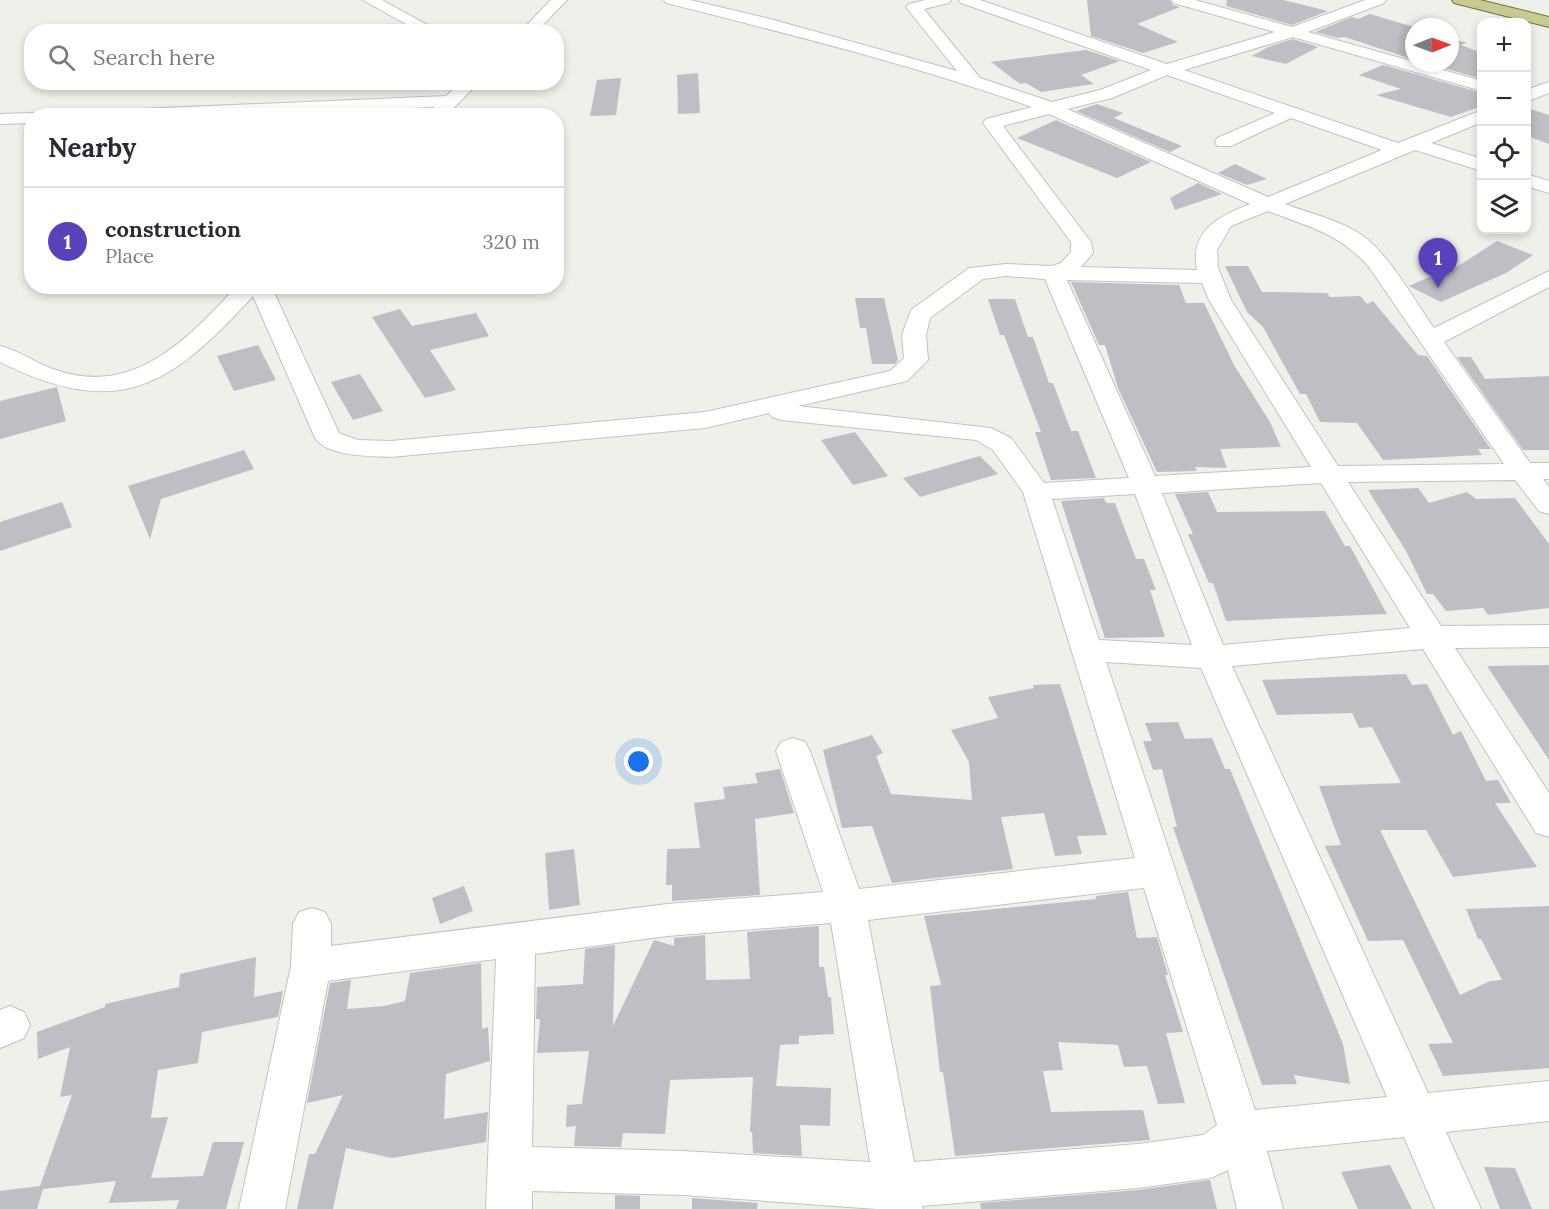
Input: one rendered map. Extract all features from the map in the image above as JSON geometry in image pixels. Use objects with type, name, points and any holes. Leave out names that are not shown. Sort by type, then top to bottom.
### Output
[{"type":"main road","points":[[1460,0],[1549,22]]},
{"type":"main road","points":[[1486,0],[1549,16]]},
{"type":"street","points":[[370,0],[417,24]]},
{"type":"street","points":[[535,24],[560,0]]},
{"type":"street","points":[[671,0],[770,24],[974,81],[1048,107],[1265,202],[1340,232],[1359,243],[1377,263],[1523,472],[1549,505]]},
{"type":"street","points":[[945,0],[914,7],[1007,119]]},
{"type":"street","points":[[966,0],[1291,112],[1405,146],[1477,164]]},
{"type":"street","points":[[986,7],[1010,0]]},
{"type":"street","points":[[1179,0],[1477,85]]},
{"type":"street","points":[[1053,273],[1069,268],[1082,253],[1081,242],[993,123],[1048,107],[1106,94],[1165,70],[1293,32],[1379,0]]},
{"type":"street","points":[[1531,96],[1549,87]]},
{"type":"street","points":[[444,108],[463,90]]},
{"type":"street","points":[[1531,99],[1549,106]]},
{"type":"street","points":[[284,108],[451,101]]},
{"type":"street","points":[[1224,142],[1291,112]]},
{"type":"street","points":[[1477,117],[1265,202],[1224,222],[1211,235],[1205,253],[1209,278],[1220,300],[1549,823]]},
{"type":"street","points":[[0,119],[24,118]]},
{"type":"street","points":[[1531,181],[1549,187]]},
{"type":"street","points":[[264,294],[328,438],[355,448],[391,449],[675,424],[898,376],[915,360],[914,335],[919,315],[977,273],[1006,270],[1209,278]]},
{"type":"street","points":[[1053,273],[1146,487],[1212,657],[1458,1209]]},
{"type":"street","points":[[1430,340],[1549,278]]},
{"type":"street","points":[[2,356],[59,379],[112,385],[154,373],[193,347],[243,294]]},
{"type":"street","points":[[753,409],[981,433],[1002,444],[1036,492],[1241,1133],[1260,1209]]},
{"type":"street","points":[[1036,492],[1329,474],[1549,471]]},
{"type":"street","points":[[1085,650],[1212,657],[1431,637],[1549,636]]},
{"type":"street","points":[[793,751],[847,906],[898,1198]]},
{"type":"street","points":[[311,966],[667,920],[847,906],[1157,871]]},
{"type":"street","points":[[262,1209],[311,966],[312,924]]},
{"type":"street","points":[[516,938],[509,1189],[683,1173],[898,1198],[1211,1156],[1241,1133],[1549,1101]]},
{"type":"building","points":[[1087,0],[1170,0],[1173,5],[1180,7],[1137,24],[1178,42],[1143,53],[1091,36]]},
{"type":"building","points":[[1227,0],[1283,0],[1328,11],[1292,25],[1226,6]]},
{"type":"building","points":[[1370,14],[1405,24],[1405,57],[1345,37],[1338,38],[1315,32],[1352,17],[1358,19]]},
{"type":"building","points":[[1293,39],[1318,47],[1286,64],[1252,56],[1268,47]]},
{"type":"building","points":[[1459,41],[1467,43],[1461,45],[1477,51],[1477,78],[1458,72]]},
{"type":"building","points":[[1086,50],[1120,61],[1081,75],[1094,84],[1041,92],[1026,83],[1020,84],[991,62]]},
{"type":"building","points":[[1383,65],[1477,92],[1477,108],[1451,117],[1376,95],[1401,89],[1359,75]]},
{"type":"building","points":[[698,73],[700,113],[678,114],[677,75]]},
{"type":"building","points":[[621,78],[616,115],[590,116],[597,80]]},
{"type":"building","points":[[1097,104],[1123,113],[1114,118],[1182,146],[1170,152],[1076,111]]},
{"type":"building","points":[[1531,109],[1549,115],[1549,144],[1531,137]]},
{"type":"building","points":[[1056,120],[1151,162],[1117,178],[1017,138]]},
{"type":"building","points":[[1235,164],[1267,179],[1247,185],[1218,173]]},
{"type":"building","points":[[1198,183],[1222,194],[1175,210],[1170,198]]},
{"type":"building","points":[[1497,241],[1533,255],[1506,273],[1441,302],[1409,286],[1436,274],[1442,276],[1451,273],[1452,270]]},
{"type":"building","points":[[1225,266],[1248,266],[1262,292],[1327,293],[1330,297],[1360,296],[1367,304],[1373,301],[1418,355],[1427,356],[1491,449],[1478,449],[1482,455],[1383,460],[1357,423],[1320,422],[1306,394],[1300,394],[1263,327],[1247,312]]},
{"type":"building","points":[[1071,282],[1179,285],[1186,303],[1204,303],[1234,365],[1270,422],[1281,447],[1220,449],[1227,468],[1195,467],[1197,471],[1157,472],[1118,388],[1105,345],[1099,345]]},
{"type":"building","points":[[855,298],[884,298],[898,360],[895,364],[872,364],[866,328],[860,328]]},
{"type":"building","points":[[988,299],[1015,299],[1028,337],[1033,337],[1049,383],[1053,383],[1071,431],[1078,431],[1096,478],[1051,480],[1035,432],[1041,432],[1004,335],[1000,335]]},
{"type":"building","points":[[400,309],[412,326],[476,313],[489,336],[430,350],[456,390],[425,398],[372,317]]},
{"type":"building","points":[[258,345],[276,380],[234,391],[217,356]]},
{"type":"building","points":[[1457,357],[1471,357],[1485,379],[1549,376],[1549,450],[1523,450]]},
{"type":"building","points":[[360,374],[383,411],[353,420],[331,382]]},
{"type":"building","points":[[57,387],[66,421],[0,439],[0,401]]},
{"type":"building","points":[[855,432],[888,476],[853,485],[821,440]]},
{"type":"building","points":[[244,450],[254,469],[161,499],[150,539],[128,486]]},
{"type":"building","points":[[980,456],[998,474],[920,497],[903,478]]},
{"type":"building","points":[[1418,488],[1429,503],[1467,492],[1476,499],[1515,498],[1549,544],[1549,608],[1488,615],[1483,608],[1446,611],[1433,594],[1427,594],[1406,551],[1368,490]]},
{"type":"building","points":[[1208,492],[1217,512],[1325,511],[1345,546],[1350,546],[1387,614],[1226,621],[1213,583],[1209,583],[1188,534],[1193,534],[1175,494]]},
{"type":"building","points":[[1104,498],[1106,503],[1115,503],[1136,559],[1144,559],[1156,590],[1150,590],[1165,637],[1105,638],[1061,501]]},
{"type":"building","points":[[62,502],[72,527],[0,551],[0,522]]},
{"type":"building","points":[[1549,665],[1549,760],[1487,666]]},
{"type":"building","points":[[1406,674],[1412,685],[1427,684],[1453,735],[1461,731],[1486,781],[1498,780],[1511,803],[1495,803],[1537,867],[1453,877],[1426,830],[1380,830],[1460,995],[1490,981],[1502,980],[1481,939],[1478,939],[1466,909],[1549,906],[1549,1068],[1443,1076],[1428,1044],[1453,1043],[1403,940],[1368,941],[1325,846],[1341,845],[1319,786],[1401,783],[1372,727],[1359,728],[1352,713],[1277,715],[1262,680]]},
{"type":"building","points":[[1060,684],[1107,835],[1077,836],[1082,854],[1055,856],[1044,813],[1001,817],[1013,869],[892,883],[872,826],[842,828],[823,750],[872,735],[883,753],[876,756],[891,794],[972,800],[969,762],[951,730],[998,718],[988,697],[1034,688],[1033,685]]},
{"type":"building","points":[[1178,722],[1185,739],[1212,738],[1225,769],[1230,769],[1343,1044],[1350,1084],[1294,1075],[1297,1084],[1262,1085],[1173,827],[1177,827],[1162,769],[1153,770],[1143,741],[1152,741],[1145,723]]},
{"type":"building","points":[[780,769],[794,813],[755,819],[760,895],[672,901],[672,885],[666,885],[667,849],[700,848],[694,803],[725,799],[723,787],[758,783],[755,773]]},
{"type":"building","points":[[574,849],[580,905],[549,910],[545,853]]},
{"type":"building","points":[[464,886],[473,911],[440,924],[432,898]]},
{"type":"building","points":[[1128,892],[1137,938],[1157,937],[1168,975],[1165,975],[1183,1032],[1166,1033],[1185,1103],[1158,1104],[1147,1066],[1124,1067],[1118,1045],[1058,1042],[1063,1070],[1043,1071],[1051,1112],[1143,1110],[1150,1140],[955,1156],[943,1072],[940,1072],[930,986],[941,985],[924,916],[1096,899],[1096,896]]},
{"type":"building","points":[[819,926],[819,967],[824,967],[828,997],[831,997],[834,1034],[799,1036],[799,1044],[780,1045],[776,1086],[831,1088],[830,1126],[800,1125],[802,1156],[753,1153],[752,1132],[750,1132],[753,1077],[670,1080],[665,1134],[623,1133],[621,1147],[574,1146],[576,1126],[566,1127],[567,1105],[582,1104],[589,1051],[537,1053],[540,1019],[536,1019],[537,987],[583,984],[585,949],[615,945],[613,1026],[654,940],[674,946],[674,938],[705,935],[706,980],[750,979],[747,932]]},
{"type":"building","points":[[256,957],[254,997],[283,991],[278,1017],[202,1032],[198,1063],[158,1070],[151,1118],[168,1117],[151,1178],[203,1176],[213,1142],[244,1142],[226,1209],[176,1209],[179,1200],[109,1203],[116,1181],[43,1189],[37,1209],[0,1209],[0,1191],[40,1186],[72,1095],[60,1097],[70,1047],[38,1059],[37,1032],[105,1007],[105,1004],[179,987],[180,974]]},
{"type":"building","points":[[481,963],[482,1029],[488,1027],[490,1061],[446,1074],[444,1119],[488,1112],[486,1142],[392,1158],[346,1148],[333,1209],[297,1209],[309,1154],[315,1154],[343,1095],[307,1103],[330,983],[351,980],[347,1009],[384,1006],[405,1001],[410,973]]},
{"type":"building","points":[[1390,1165],[1412,1209],[1358,1209],[1341,1172]]},
{"type":"building","points":[[1484,1167],[1515,1168],[1532,1209],[1500,1209]]},
{"type":"building","points":[[1210,1180],[1217,1209],[981,1209],[980,1203],[1138,1190]]},
{"type":"building","points":[[615,1195],[640,1196],[640,1209],[615,1209]]},
{"type":"building","points":[[692,1198],[758,1203],[757,1209],[692,1209]]},
{"type":"place","name":"construction","points":[[1438,288]]}]
